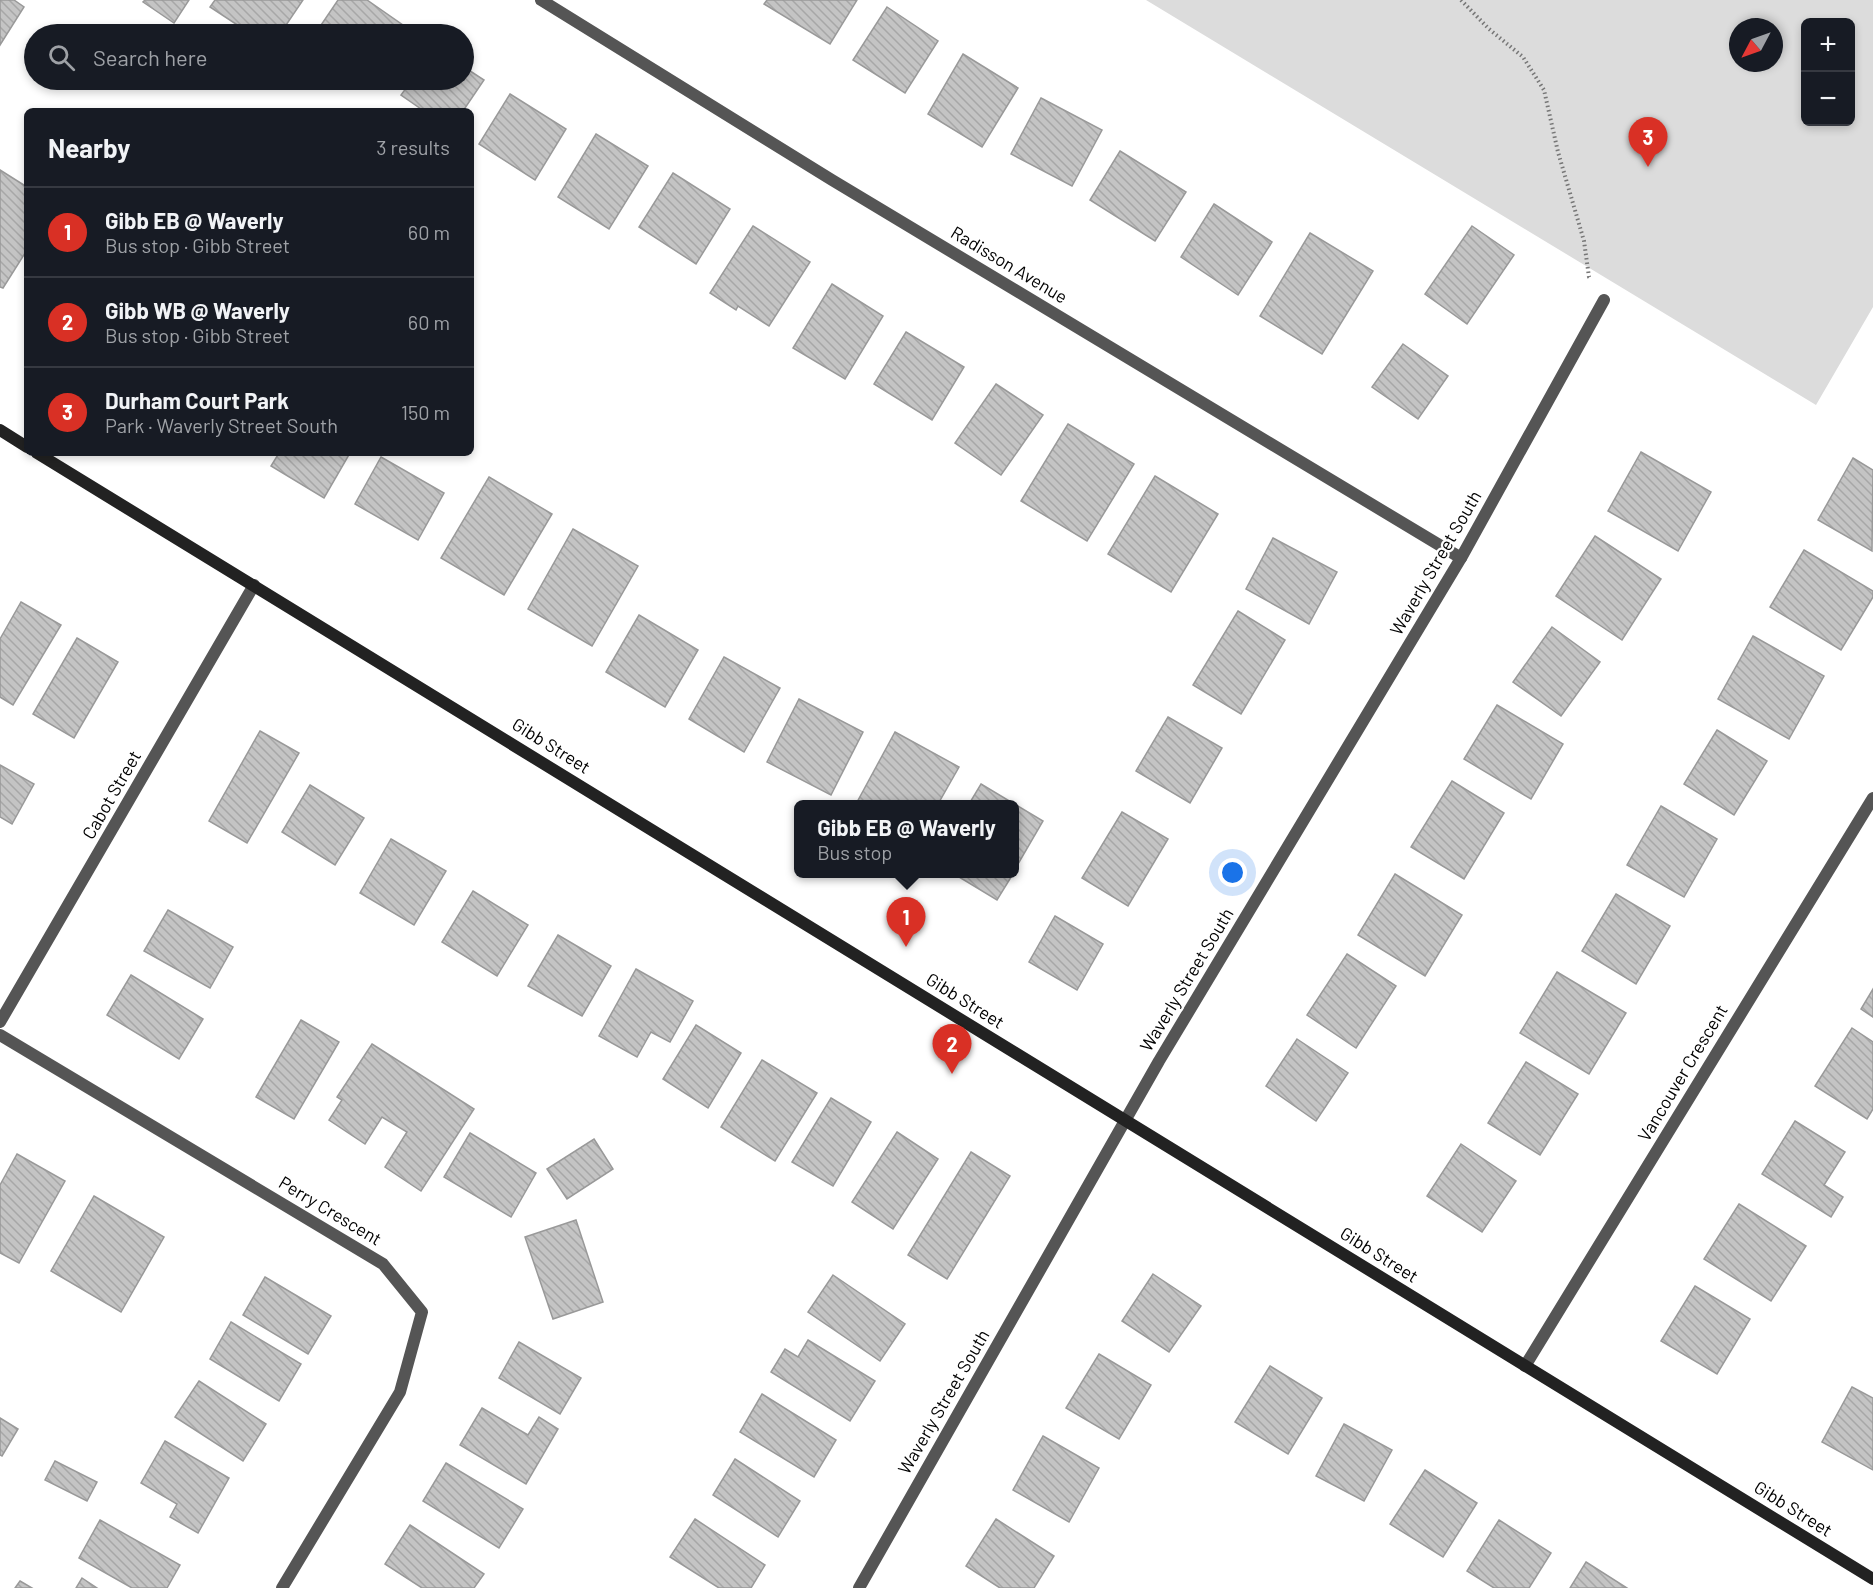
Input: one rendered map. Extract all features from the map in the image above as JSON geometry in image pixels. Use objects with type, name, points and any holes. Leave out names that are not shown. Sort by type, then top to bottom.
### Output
[{"type":"main road","points":[[0,430],[24,445]]},
{"type":"main road","name":"Gibb Street","points":[[42,456],[1873,1579]]},
{"type":"street","name":"Radisson Avenue","points":[[541,0],[832,180],[1461,558]]},
{"type":"street","name":"Waverly Street South","points":[[858,1588],[1165,1051],[1461,558],[1604,300]]},
{"type":"street","name":"Cabot Street","points":[[0,1022],[254,585]]},
{"type":"street","name":"Vancouver Crescent","points":[[1525,1366],[1873,798]]},
{"type":"street","name":"Perry Crescent","points":[[0,1035],[383,1264],[422,1312],[400,1392],[282,1588]]},
{"type":"path","points":[[1461,0],[1489,29],[1523,57],[1544,90],[1558,152],[1584,242],[1589,276],[1604,300]]},
{"type":"shaded area","points":[[1146,0],[1873,0],[1873,307],[1816,405]]},
{"type":"building","points":[[0,0],[14,0],[24,7],[0,45]]},
{"type":"building","points":[[145,0],[189,0],[174,23],[143,2]]},
{"type":"building","points":[[215,0],[303,0],[287,24],[236,24],[210,7]]},
{"type":"building","points":[[338,0],[367,0],[401,24],[322,24]]},
{"type":"building","points":[[767,0],[857,0],[830,44],[764,4]]},
{"type":"building","points":[[887,7],[938,41],[905,93],[853,60]]},
{"type":"building","points":[[963,54],[1018,88],[982,147],[928,114]]},
{"type":"building","points":[[474,74],[484,80],[465,108],[420,108],[401,95],[405,90],[474,90]]},
{"type":"building","points":[[510,94],[566,129],[535,180],[479,144]]},
{"type":"building","points":[[1041,98],[1102,130],[1072,186],[1011,154]]},
{"type":"building","points":[[596,134],[648,166],[609,229],[558,197]]},
{"type":"building","points":[[1120,151],[1186,192],[1155,241],[1090,200]]},
{"type":"building","points":[[0,170],[24,185],[24,255],[3,288],[0,287]]},
{"type":"building","points":[[673,173],[730,209],[696,264],[639,227]]},
{"type":"building","points":[[1214,204],[1272,242],[1238,295],[1181,257]]},
{"type":"building","points":[[753,226],[810,262],[769,326],[738,306],[736,310],[710,293]]},
{"type":"building","points":[[1472,226],[1514,255],[1467,324],[1425,294]]},
{"type":"building","points":[[1310,233],[1373,271],[1322,354],[1260,316]]},
{"type":"building","points":[[832,284],[883,316],[845,379],[793,348]]},
{"type":"building","points":[[906,332],[964,367],[932,420],[874,384]]},
{"type":"building","points":[[1403,344],[1448,376],[1418,419],[1372,387]]},
{"type":"building","points":[[996,384],[1043,415],[1001,475],[955,443]]},
{"type":"building","points":[[1068,424],[1134,464],[1087,541],[1021,501]]},
{"type":"building","points":[[1641,452],[1711,492],[1678,551],[1608,511]]},
{"type":"building","points":[[277,456],[348,456],[324,498],[271,466]]},
{"type":"building","points":[[381,457],[444,493],[418,540],[355,504]]},
{"type":"building","points":[[1853,458],[1873,470],[1872,551],[1818,520]]},
{"type":"building","points":[[1155,476],[1218,514],[1171,592],[1108,554]]},
{"type":"building","points":[[489,477],[552,514],[504,595],[441,558]]},
{"type":"building","points":[[573,529],[638,566],[592,646],[528,609]]},
{"type":"building","points":[[1595,536],[1661,579],[1622,640],[1556,596]]},
{"type":"building","points":[[1273,538],[1337,572],[1309,624],[1246,589]]},
{"type":"building","points":[[1804,550],[1873,591],[1873,597],[1841,650],[1770,607]]},
{"type":"building","points":[[21,602],[61,625],[13,705],[0,697],[0,639]]},
{"type":"building","points":[[1238,611],[1285,640],[1241,714],[1193,685]]},
{"type":"building","points":[[639,615],[698,650],[665,707],[606,672]]},
{"type":"building","points":[[1552,627],[1600,662],[1561,716],[1513,682]]},
{"type":"building","points":[[1753,636],[1824,676],[1789,739],[1718,699]]},
{"type":"building","points":[[77,638],[118,662],[74,738],[33,714]]},
{"type":"building","points":[[724,657],[780,688],[744,752],[689,719]]},
{"type":"building","points":[[799,699],[863,732],[831,795],[767,762]]},
{"type":"building","points":[[1497,705],[1563,744],[1531,799],[1464,759]]},
{"type":"building","points":[[1168,717],[1222,748],[1190,803],[1136,771]]},
{"type":"building","points":[[1717,730],[1767,761],[1734,815],[1684,784]]},
{"type":"building","points":[[260,731],[299,753],[247,843],[209,821]]},
{"type":"building","points":[[895,732],[959,767],[940,800],[858,800]]},
{"type":"building","points":[[0,765],[34,784],[12,824],[0,817]]},
{"type":"building","points":[[1452,781],[1504,813],[1464,879],[1411,847]]},
{"type":"building","points":[[981,784],[1008,800],[971,800]]},
{"type":"building","points":[[310,785],[364,818],[335,865],[282,832]]},
{"type":"building","points":[[1661,806],[1717,839],[1684,897],[1627,865]]},
{"type":"building","points":[[1019,807],[1043,821],[1019,862]]},
{"type":"building","points":[[1122,812],[1168,839],[1128,906],[1082,878]]},
{"type":"building","points":[[391,839],[446,871],[414,925],[360,893]]},
{"type":"building","points":[[1395,874],[1462,915],[1425,976],[1358,935]]},
{"type":"building","points":[[961,878],[1011,878],[997,900]]},
{"type":"building","points":[[473,891],[528,925],[497,976],[442,942]]},
{"type":"building","points":[[1616,894],[1670,926],[1636,984],[1582,951]]},
{"type":"building","points":[[168,910],[233,947],[210,988],[144,951]]},
{"type":"building","points":[[1055,916],[1103,944],[1077,990],[1029,962]]},
{"type":"building","points":[[558,935],[611,966],[582,1016],[528,986]]},
{"type":"building","points":[[1347,954],[1396,986],[1356,1048],[1307,1015]]},
{"type":"building","points":[[636,969],[693,1001],[670,1042],[651,1032],[637,1057],[599,1036]]},
{"type":"building","points":[[1557,972],[1626,1013],[1589,1074],[1520,1033]]},
{"type":"building","points":[[131,975],[203,1019],[179,1059],[107,1015]]},
{"type":"building","points":[[1873,989],[1873,1017],[1861,1009]]},
{"type":"building","points":[[301,1020],[339,1042],[294,1119],[256,1097]]},
{"type":"building","points":[[696,1025],[741,1053],[708,1108],[663,1079]]},
{"type":"building","points":[[1852,1028],[1873,1042],[1873,1109],[1867,1119],[1815,1086]]},
{"type":"building","points":[[1297,1039],[1348,1073],[1316,1121],[1266,1086]]},
{"type":"building","points":[[372,1044],[474,1109],[421,1191],[385,1167],[407,1132],[382,1117],[365,1144],[329,1120],[342,1100],[337,1097]]},
{"type":"building","points":[[762,1060],[817,1093],[775,1161],[721,1127]]},
{"type":"building","points":[[1526,1062],[1578,1094],[1540,1155],[1488,1123]]},
{"type":"building","points":[[831,1098],[871,1122],[833,1186],[792,1162]]},
{"type":"building","points":[[1795,1121],[1845,1152],[1824,1185],[1843,1197],[1831,1217],[1762,1174]]},
{"type":"building","points":[[897,1132],[938,1159],[893,1229],[852,1202]]},
{"type":"building","points":[[470,1133],[536,1173],[511,1217],[444,1177]]},
{"type":"building","points":[[594,1139],[613,1169],[567,1199],[547,1169]]},
{"type":"building","points":[[1461,1144],[1516,1181],[1482,1232],[1427,1196]]},
{"type":"building","points":[[971,1152],[1010,1176],[947,1279],[908,1255]]},
{"type":"building","points":[[17,1154],[65,1181],[19,1263],[0,1253],[0,1185]]},
{"type":"building","points":[[94,1196],[164,1237],[121,1312],[51,1271]]},
{"type":"building","points":[[1739,1204],[1806,1246],[1771,1301],[1704,1259]]},
{"type":"building","points":[[576,1220],[603,1302],[553,1319],[525,1237]]},
{"type":"building","points":[[1153,1274],[1201,1306],[1169,1352],[1122,1321]]},
{"type":"building","points":[[833,1275],[905,1324],[880,1361],[808,1312]]},
{"type":"building","points":[[265,1277],[331,1316],[308,1354],[243,1315]]},
{"type":"building","points":[[1695,1286],[1750,1319],[1717,1374],[1661,1341]]},
{"type":"building","points":[[231,1322],[301,1364],[279,1401],[210,1359]]},
{"type":"building","points":[[808,1340],[875,1381],[850,1421],[771,1372],[785,1349],[798,1357]]},
{"type":"building","points":[[519,1342],[581,1378],[560,1414],[499,1378]]},
{"type":"building","points":[[1099,1354],[1151,1385],[1119,1439],[1066,1408]]},
{"type":"building","points":[[1270,1366],[1322,1398],[1288,1454],[1235,1422]]},
{"type":"building","points":[[199,1381],[266,1424],[243,1461],[175,1417]]},
{"type":"building","points":[[1852,1387],[1873,1398],[1873,1470],[1822,1442]]},
{"type":"building","points":[[762,1394],[836,1440],[814,1477],[740,1432]]},
{"type":"building","points":[[482,1408],[528,1435],[539,1417],[558,1429],[526,1484],[460,1445]]},
{"type":"building","points":[[0,1418],[18,1429],[2,1456],[0,1455]]},
{"type":"building","points":[[1344,1424],[1392,1450],[1364,1501],[1316,1476]]},
{"type":"building","points":[[1043,1436],[1099,1468],[1069,1522],[1013,1490]]},
{"type":"building","points":[[165,1441],[229,1478],[198,1533],[170,1517],[177,1504],[141,1483]]},
{"type":"building","points":[[735,1459],[800,1501],[778,1537],[713,1495]]},
{"type":"building","points":[[55,1461],[97,1482],[87,1501],[45,1480]]},
{"type":"building","points":[[446,1463],[523,1509],[499,1548],[423,1501]]},
{"type":"building","points":[[1425,1470],[1477,1503],[1443,1557],[1390,1524]]},
{"type":"building","points":[[695,1519],[765,1565],[751,1588],[719,1588],[670,1557]]},
{"type":"building","points":[[996,1519],[1054,1556],[1034,1588],[1000,1588],[966,1566]]},
{"type":"building","points":[[100,1520],[180,1565],[167,1588],[132,1588],[79,1558]]},
{"type":"building","points":[[1499,1520],[1551,1553],[1529,1588],[1494,1588],[1467,1571]]},
{"type":"building","points":[[410,1525],[484,1574],[474,1588],[422,1588],[385,1564]]},
{"type":"building","points":[[1586,1562],[1627,1588],[1570,1588]]},
{"type":"building","points":[[82,1578],[97,1588],[76,1588]]},
{"type":"building","points":[[20,1581],[32,1588],[15,1588]]},
{"type":"place","name":"Durham Court Park","points":[[1648,167]]},
{"type":"place","name":"Gibb EB @ Waverly","points":[[906,947]]},
{"type":"place","name":"Gibb WB @ Waverly","points":[[952,1074]]}]
